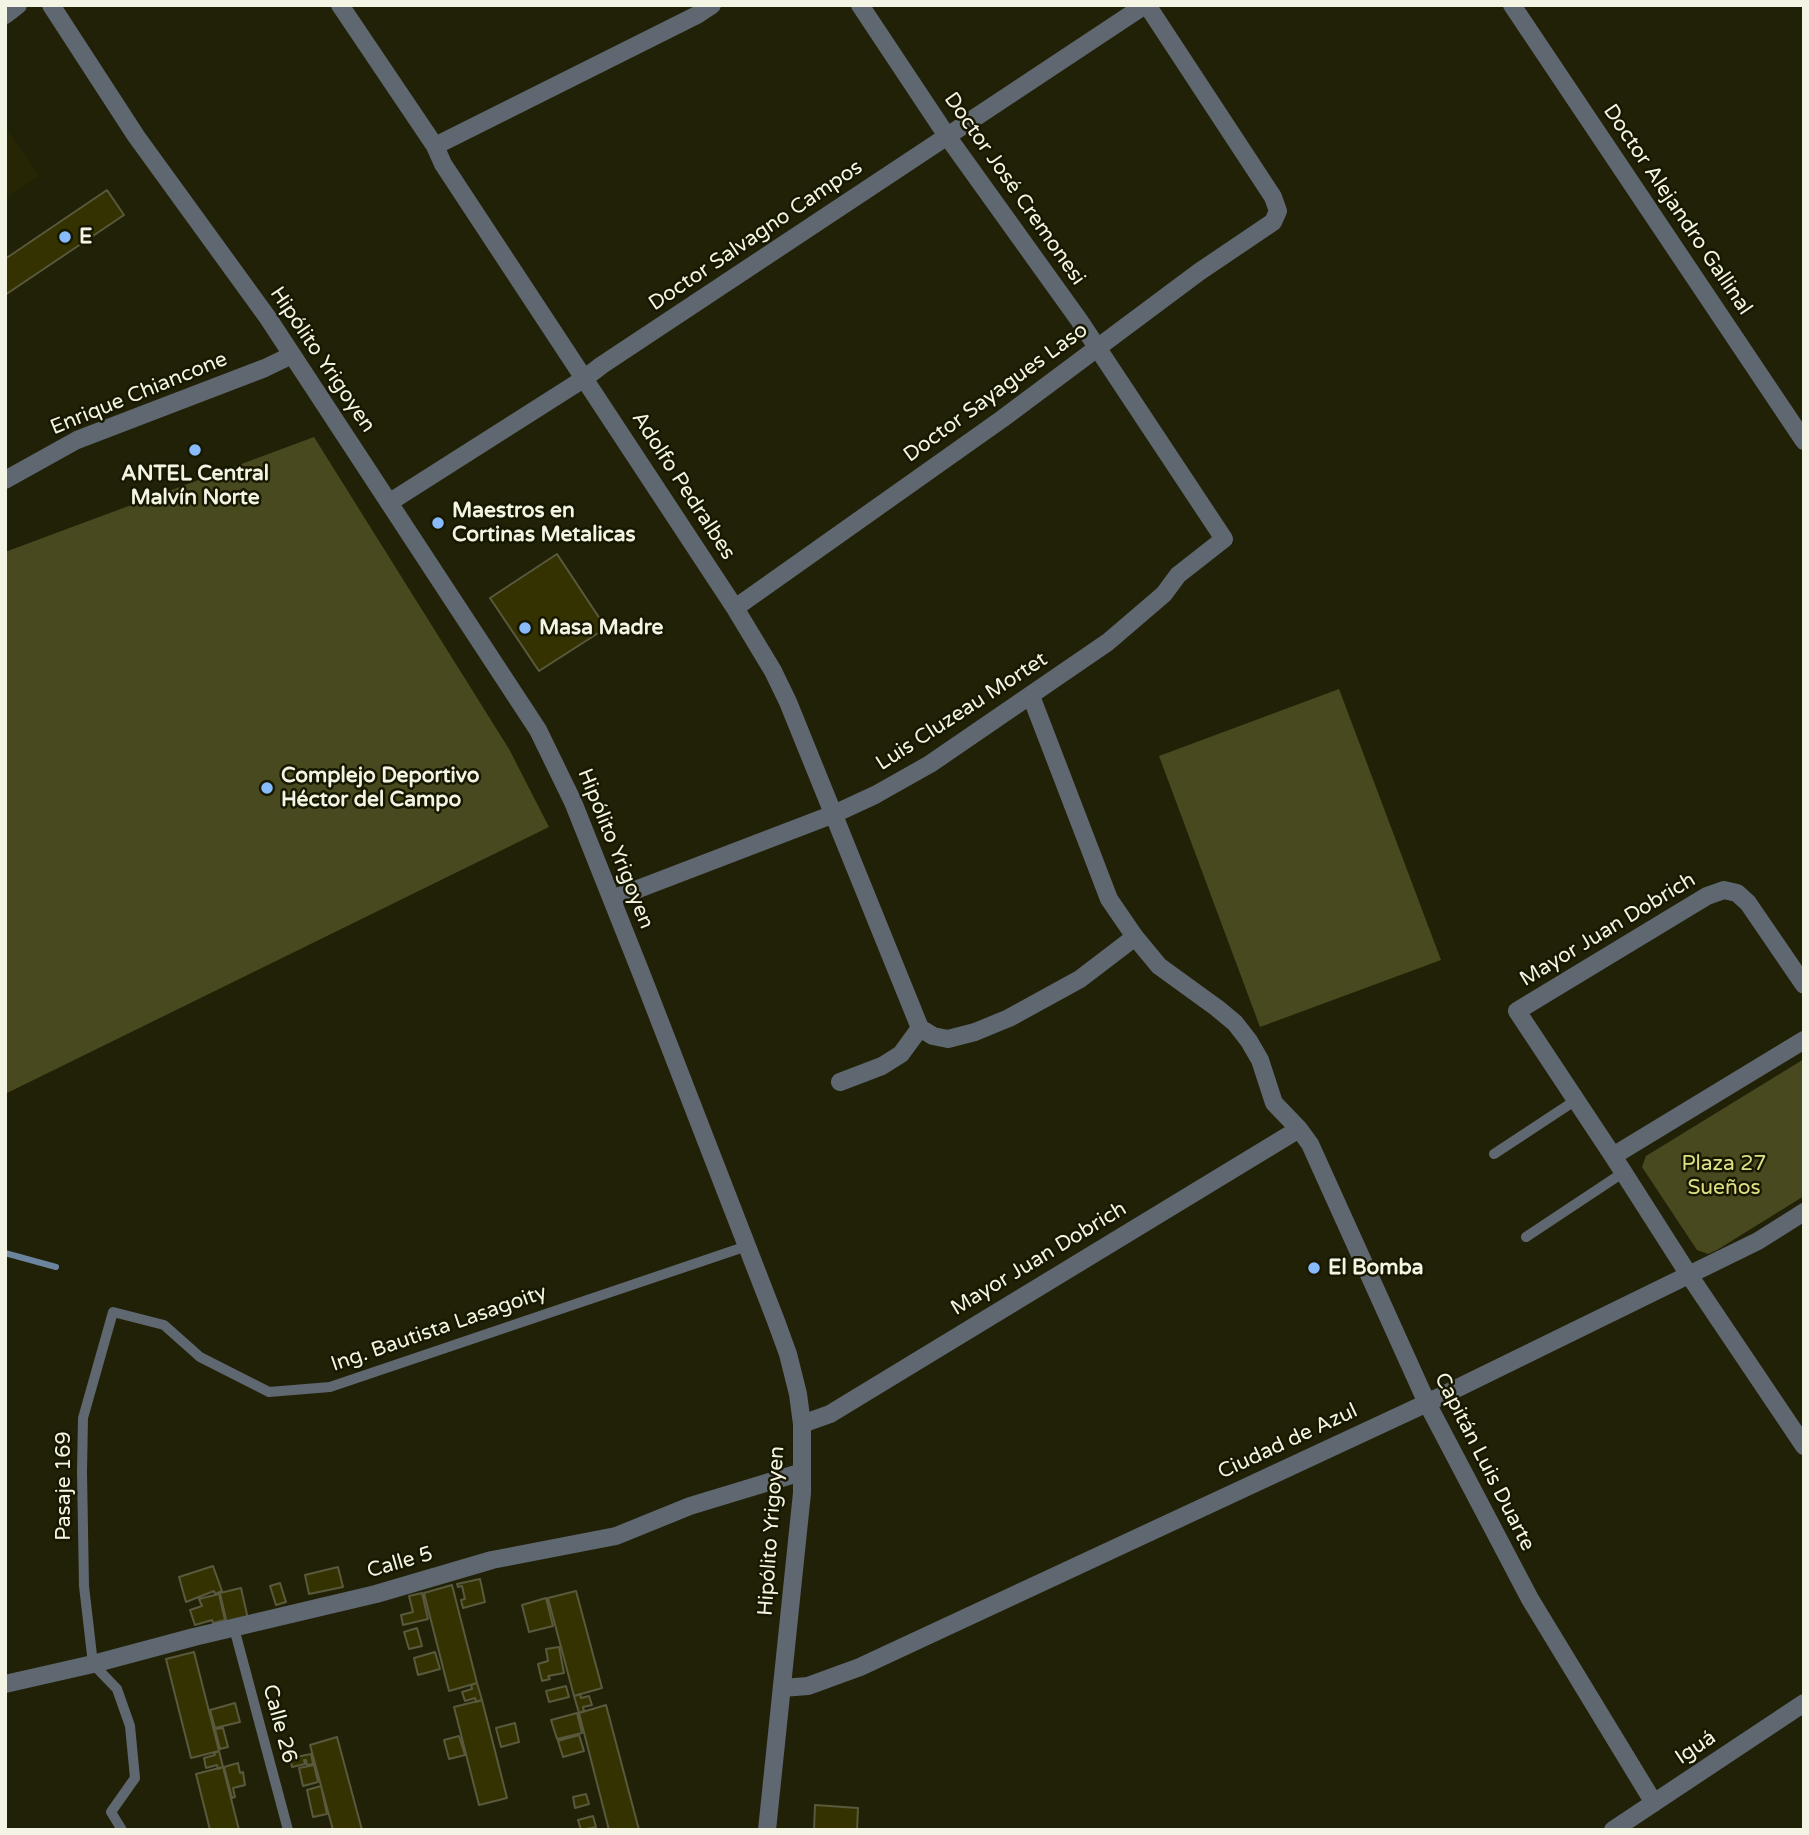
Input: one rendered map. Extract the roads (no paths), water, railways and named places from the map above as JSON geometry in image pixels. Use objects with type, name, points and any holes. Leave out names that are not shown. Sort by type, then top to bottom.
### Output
[{"type":"street","points":[[5,15],[18,5]]},
{"type":"street","name":"Hipólito Yrigoyen","points":[[51,5],[136,136],[268,318],[538,730],[573,802],[612,900],[788,1354],[798,1394],[802,1424],[802,1493],[767,1830]]},
{"type":"street","name":"Adolfo Pedralbes","points":[[340,5],[435,146],[443,164],[735,608],[773,671],[920,1028]]},
{"type":"street","points":[[435,146],[697,15],[712,5]]},
{"type":"street","name":"Doctor José Cremonesi","points":[[860,5],[947,136],[1079,320],[1224,539]]},
{"type":"street","name":"Doctor Salvagno Campos","points":[[390,502],[585,378],[1146,5]]},
{"type":"street","name":"Doctor Sayagues Laso","points":[[735,608],[1002,419],[1199,272],[1273,222],[1278,211],[1273,197],[1146,5]]},
{"type":"street","name":"Doctor Alejandro Gallinal","points":[[1512,5],[1804,441]]},
{"type":"street","name":"Enrique Chiancone","points":[[5,480],[77,440],[265,368],[292,355]]},
{"type":"street","name":"Luis Cluzeau Mortet","points":[[612,900],[834,814],[930,764],[1108,642],[1154,603],[1178,576],[1224,539]]},
{"type":"street","name":"Capitán Luis Duarte","points":[[1031,696],[1109,899],[1159,966],[1235,1023],[1249,1041],[1260,1060],[1274,1103],[1310,1144],[1427,1403],[1530,1599],[1654,1803]]},
{"type":"street","name":"Mayor Juan Dobrich","points":[[1576,1100],[1517,1011],[1707,896],[1724,890],[1737,892],[1748,903],[1804,985]]},
{"type":"street","points":[[840,1082],[883,1066],[901,1054],[920,1028],[933,1036],[948,1039],[968,1035],[998,1023],[1080,979],[1135,937]]},
{"type":"street","points":[[1614,1156],[1804,1040]]},
{"type":"street","points":[[1576,1100],[1804,1446]]},
{"type":"street","name":"Mayor Juan Dobrich","points":[[802,1424],[830,1414],[1299,1129]]},
{"type":"street","name":"Ciudad de Azul","points":[[782,1688],[808,1686],[860,1667],[1427,1403],[1758,1241],[1804,1212]]},
{"type":"street","name":"Calle 5","points":[[5,1684],[376,1594],[492,1560],[616,1536],[690,1506],[802,1472]]},
{"type":"street","name":"Iguá","points":[[1613,1830],[1804,1703]]},
{"type":"lane","points":[[1494,1154],[1576,1100]]},
{"type":"lane","points":[[1526,1237],[1624,1172]]},
{"type":"lane","name":"Ing. Bautista Lasagoity","points":[[113,1312],[164,1325],[200,1357],[269,1392],[330,1387],[747,1246]]},
{"type":"lane","name":"Pasaje 169","points":[[93,1664],[84,1586],[83,1418],[113,1312]]},
{"type":"lane","name":"Calle 26","points":[[234,1628],[288,1830]]},
{"type":"lane","points":[[93,1664],[117,1689],[130,1726],[135,1778],[111,1812],[122,1830]]},
{"type":"waterway","points":[[5,1253],[56,1267]]},
{"type":"place","name":"E","points":[[65,237]]},
{"type":"place","name":"ANTEL Central Malvín Norte","points":[[195,450]]},
{"type":"place","name":"Maestros en Cortinas Metalicas","points":[[438,523]]},
{"type":"place","name":"Masa Madre","points":[[525,628]]},
{"type":"place","name":"Complejo Deportivo Héctor del Campo","points":[[267,788]]},
{"type":"place","name":"El Bomba","points":[[1314,1268]]},
{"type":"park label","name":"Plaza 27 Sueños","points":[[1724,1176]]}]
